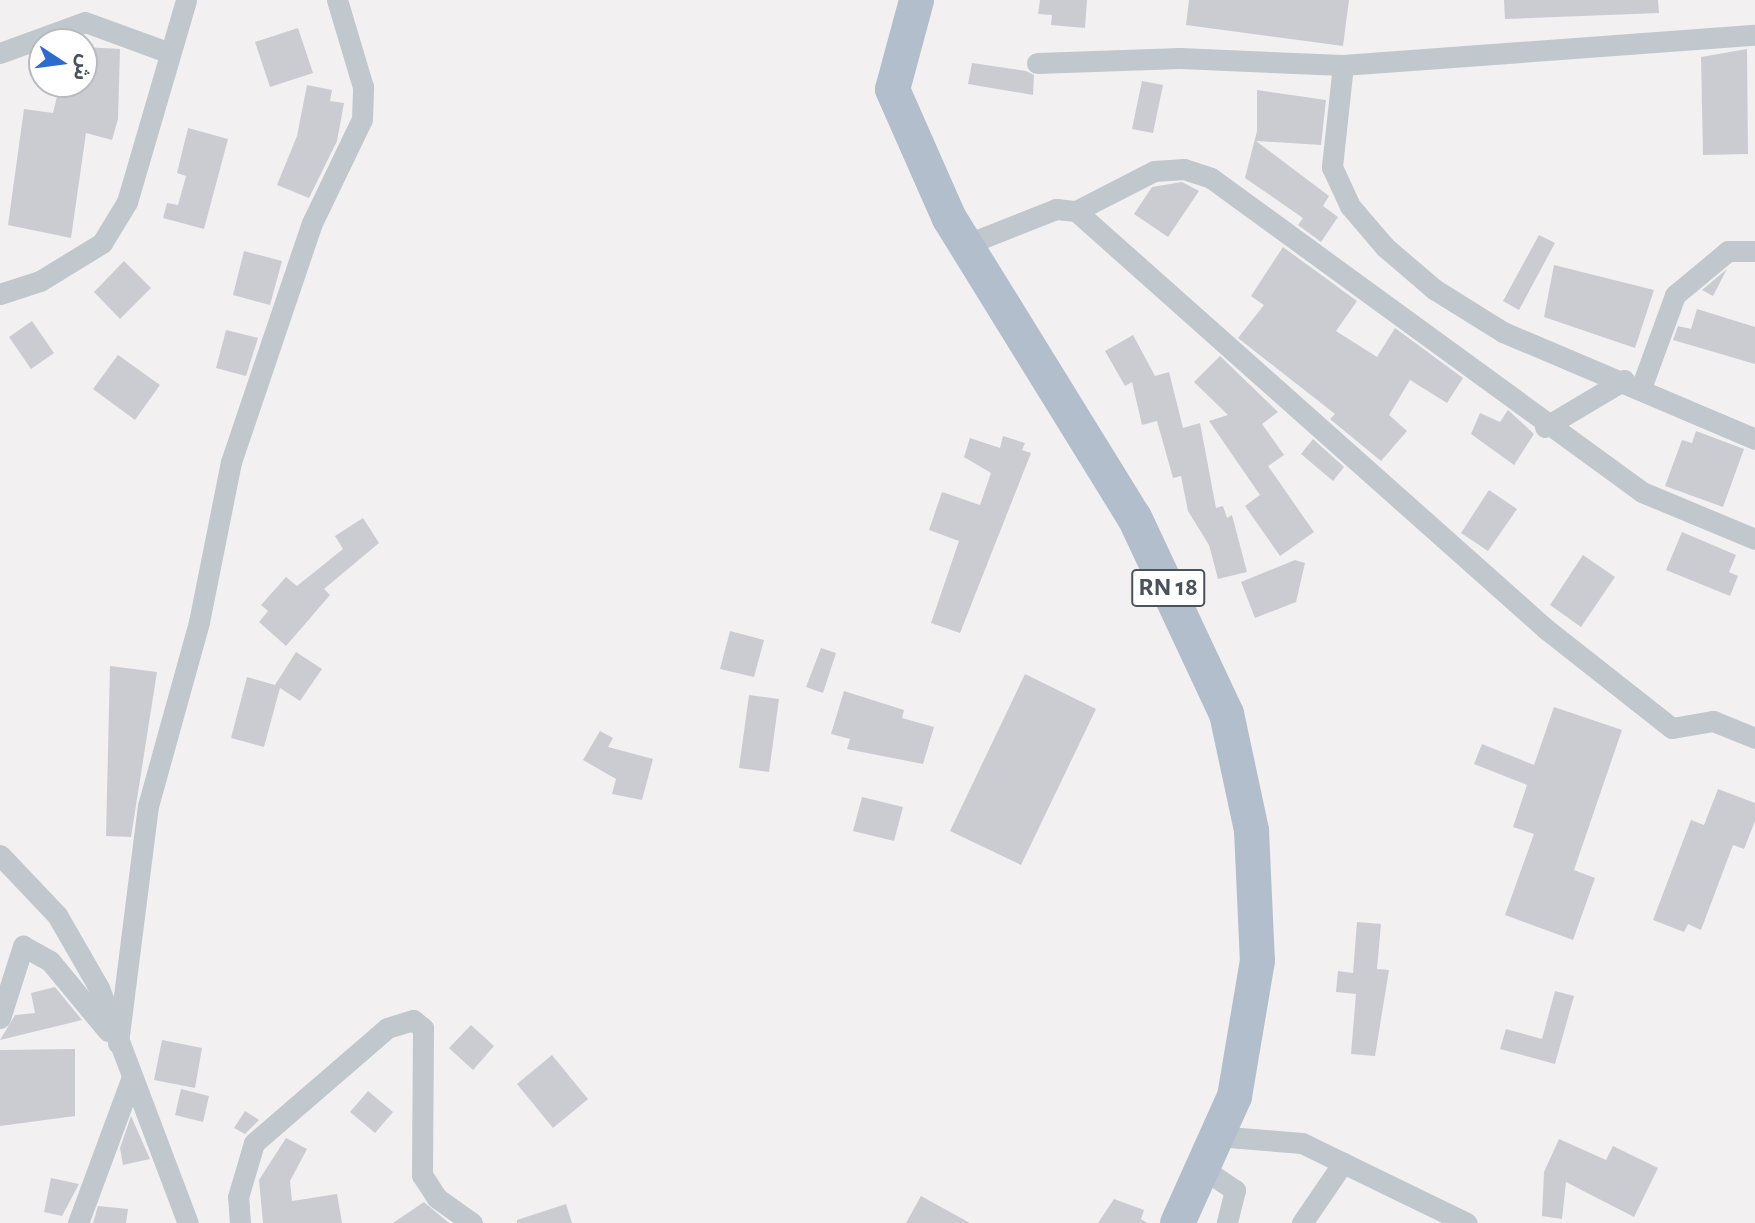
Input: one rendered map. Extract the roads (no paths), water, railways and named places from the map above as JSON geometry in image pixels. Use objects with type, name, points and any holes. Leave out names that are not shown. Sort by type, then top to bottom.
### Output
[{"type":"main road","name":"RN 18","points":[[916,0],[892,89],[965,245],[1134,517],[1226,713],[1251,830],[1257,960],[1234,1096],[1177,1223]]},
{"type":"street","points":[[0,294],[40,281],[102,243],[127,202],[186,0]]},
{"type":"street","points":[[118,1043],[148,806],[199,622],[231,462],[312,223],[362,119],[363,87],[337,0]]},
{"type":"street","points":[[0,53],[85,22],[170,53]]},
{"type":"street","points":[[1037,63],[1180,58],[1342,65],[1755,35]]},
{"type":"street","points":[[1342,65],[1332,167],[1349,206],[1385,247],[1434,289],[1503,332],[1633,384],[1755,439]]},
{"type":"street","points":[[965,245],[1056,209],[1076,211],[1154,171],[1184,169],[1211,178],[1545,428],[1642,492],[1755,539]]},
{"type":"street","points":[[1076,211],[1546,629],[1672,729],[1713,721],[1755,738]]},
{"type":"street","points":[[1545,428],[1633,384],[1675,295],[1728,251],[1755,251]]},
{"type":"street","points":[[0,855],[57,915],[99,988],[131,1080],[188,1223]]},
{"type":"street","points":[[0,1018],[23,946],[50,961],[118,1043]]},
{"type":"street","points":[[240,1223],[238,1198],[254,1143],[387,1028],[413,1020],[424,1028],[422,1175],[437,1198],[472,1223]]},
{"type":"street","points":[[78,1223],[131,1080]]},
{"type":"street","points":[[1216,1136],[1302,1143],[1343,1163],[1427,1215],[1467,1223]]},
{"type":"street","points":[[1302,1223],[1343,1163]]},
{"type":"street","points":[[1202,1168],[1234,1190],[1227,1223]]}]
